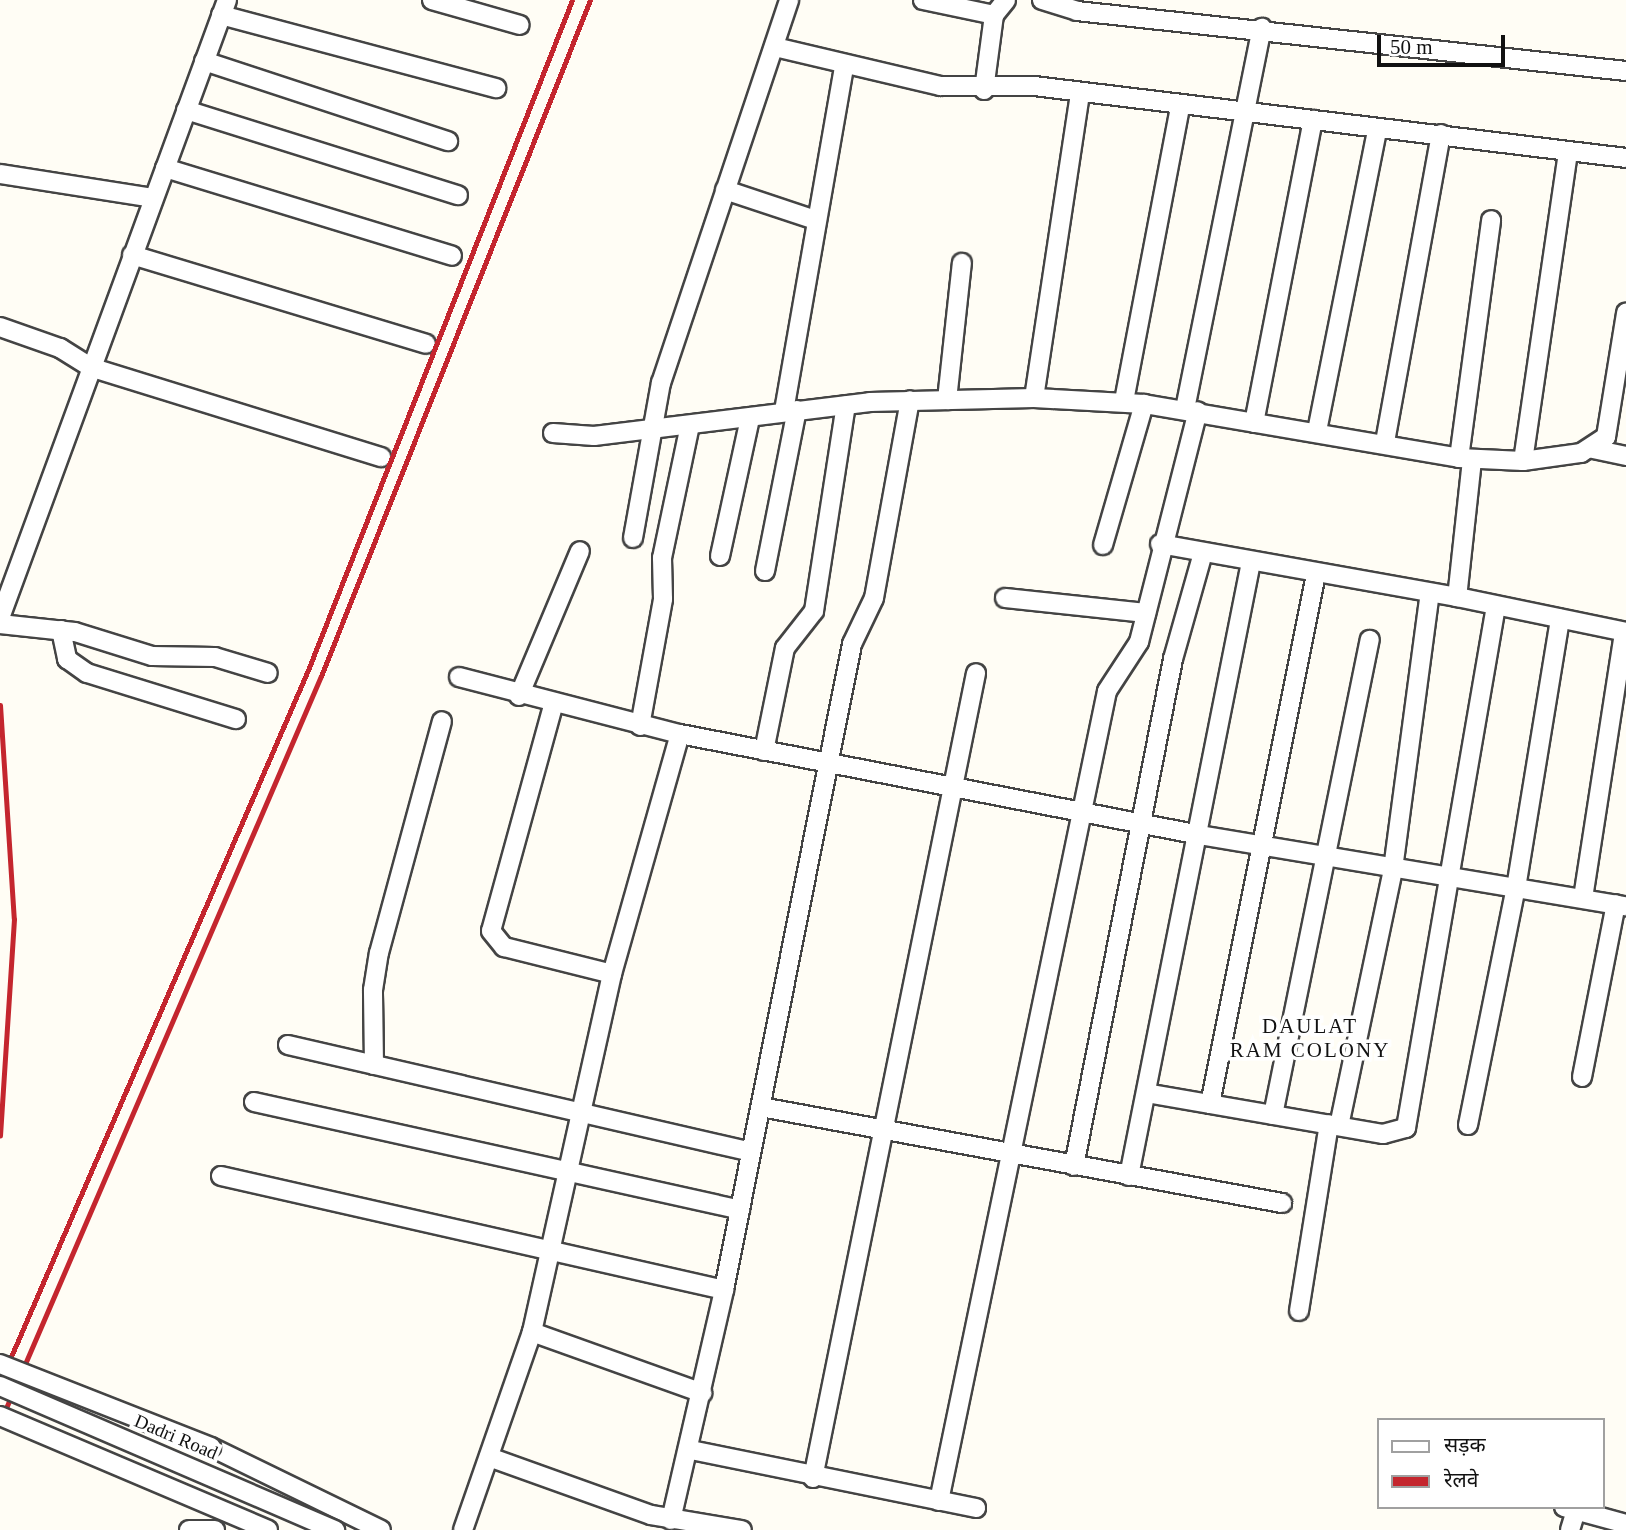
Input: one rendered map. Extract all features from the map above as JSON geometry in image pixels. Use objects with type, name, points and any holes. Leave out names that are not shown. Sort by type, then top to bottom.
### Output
[{"type":"street","points":[[432,0],[520,25]]},
{"type":"street","points":[[633,538],[661,383],[789,0]]},
{"type":"street","points":[[923,0],[994,15]]},
{"type":"street","points":[[984,90],[994,15],[1006,0]]},
{"type":"street","points":[[1042,0],[1060,9],[1159,9],[1262,28],[1626,71]]},
{"type":"street","points":[[0,618],[224,8],[496,88]]},
{"type":"street","points":[[939,1501],[1107,691],[1135,653],[1191,410],[1262,28]]},
{"type":"street","points":[[775,47],[844,67],[984,90],[1034,86],[1180,107],[1313,120],[1377,130],[1441,134],[1626,158]]},
{"type":"street","points":[[204,61],[448,141]]},
{"type":"street","points":[[765,571],[791,411],[816,220],[844,67]]},
{"type":"street","points":[[1034,398],[1080,94]]},
{"type":"street","points":[[1124,401],[1180,107]]},
{"type":"street","points":[[186,110],[458,195]]},
{"type":"street","points":[[1254,423],[1313,120]]},
{"type":"street","points":[[1317,432],[1377,130]]},
{"type":"street","points":[[1385,442],[1441,134]]},
{"type":"street","points":[[1523,461],[1568,152]]},
{"type":"street","points":[[164,168],[452,256]]},
{"type":"street","points":[[0,174],[153,198]]},
{"type":"street","points":[[725,190],[816,220]]},
{"type":"street","points":[[1457,597],[1466,459],[1491,220]]},
{"type":"street","points":[[132,255],[426,344]]},
{"type":"street","points":[[947,400],[962,263]]},
{"type":"street","points":[[1593,449],[1606,437],[1621,379],[1626,313]]},
{"type":"street","points":[[0,327],[90,367],[381,457]]},
{"type":"street","points":[[553,433],[690,425],[791,411],[910,400],[1034,398],[1124,401],[1191,410],[1254,423],[1385,442],[1466,459],[1523,461],[1593,449],[1626,457]]},
{"type":"street","points":[[671,1520],[691,1451],[852,644],[874,598],[910,400]]},
{"type":"street","points":[[1103,545],[1143,404]]},
{"type":"street","points":[[764,751],[785,648],[814,611],[846,405]]},
{"type":"street","points":[[720,556],[750,418]]},
{"type":"street","points":[[640,726],[663,599],[662,558],[690,425]]},
{"type":"street","points":[[1160,544],[1316,575],[1457,597],[1625,632],[1583,898]]},
{"type":"street","points":[[519,696],[579,551]]},
{"type":"street","points":[[1074,1166],[1145,823],[1173,659],[1203,553]]},
{"type":"street","points":[[1129,1176],[1199,835],[1251,562]]},
{"type":"street","points":[[1210,1104],[1264,846],[1316,575]]},
{"type":"street","points":[[1299,1311],[1334,1125],[1393,869],[1430,593]]},
{"type":"street","points":[[1004,598],[1146,613]]},
{"type":"street","points":[[1146,1093],[1394,1135],[1406,1128],[1454,877],[1496,606]]},
{"type":"street","points":[[1468,1125],[1516,888],[1560,619]]},
{"type":"street","points":[[0,624],[61,630],[152,656],[204,655],[268,673]]},
{"type":"street","points":[[61,630],[67,659],[87,673],[236,719]]},
{"type":"street","points":[[1273,1115],[1370,640]]},
{"type":"street","points":[[813,1478],[976,673]]},
{"type":"street","points":[[459,677],[553,706],[764,751],[1199,835],[1621,905],[1582,1077]]},
{"type":"street","points":[[553,706],[491,931],[504,947],[612,974]]},
{"type":"street","points":[[374,1065],[373,990],[379,953],[442,721]]},
{"type":"street","points":[[463,1530],[532,1332],[553,1251],[567,1175],[584,1113],[612,974],[680,734]]},
{"type":"street","points":[[288,1045],[751,1152]]},
{"type":"street","points":[[254,1102],[567,1175],[740,1209]]},
{"type":"street","points":[[761,1107],[884,1132],[1282,1203]]},
{"type":"street","points":[[220,1176],[724,1290]]},
{"type":"street","points":[[532,1332],[702,1393]]},
{"type":"street","points":[[0,1364],[211,1447],[380,1530]]},
{"type":"street","name":"Dadri Road","points":[[0,1386],[335,1530]]},
{"type":"street","points":[[0,1416],[268,1530]]},
{"type":"street","points":[[691,1451],[813,1478],[976,1508]]},
{"type":"street","points":[[489,1457],[671,1520],[742,1530]]},
{"type":"street","points":[[1570,1530],[1572,1509]]},
{"type":"street","points":[[1575,1509],[1626,1524]]},
{"type":"railway","points":[[0,1382],[308,670],[572,0]]},
{"type":"railway","points":[[0,1422],[321,676],[590,0]]},
{"type":"railway","points":[[0,705],[14,919],[0,1136]]},
{"type":"district","name":"DAULAT RAM COLONY","points":[[1310,1038]]}]
